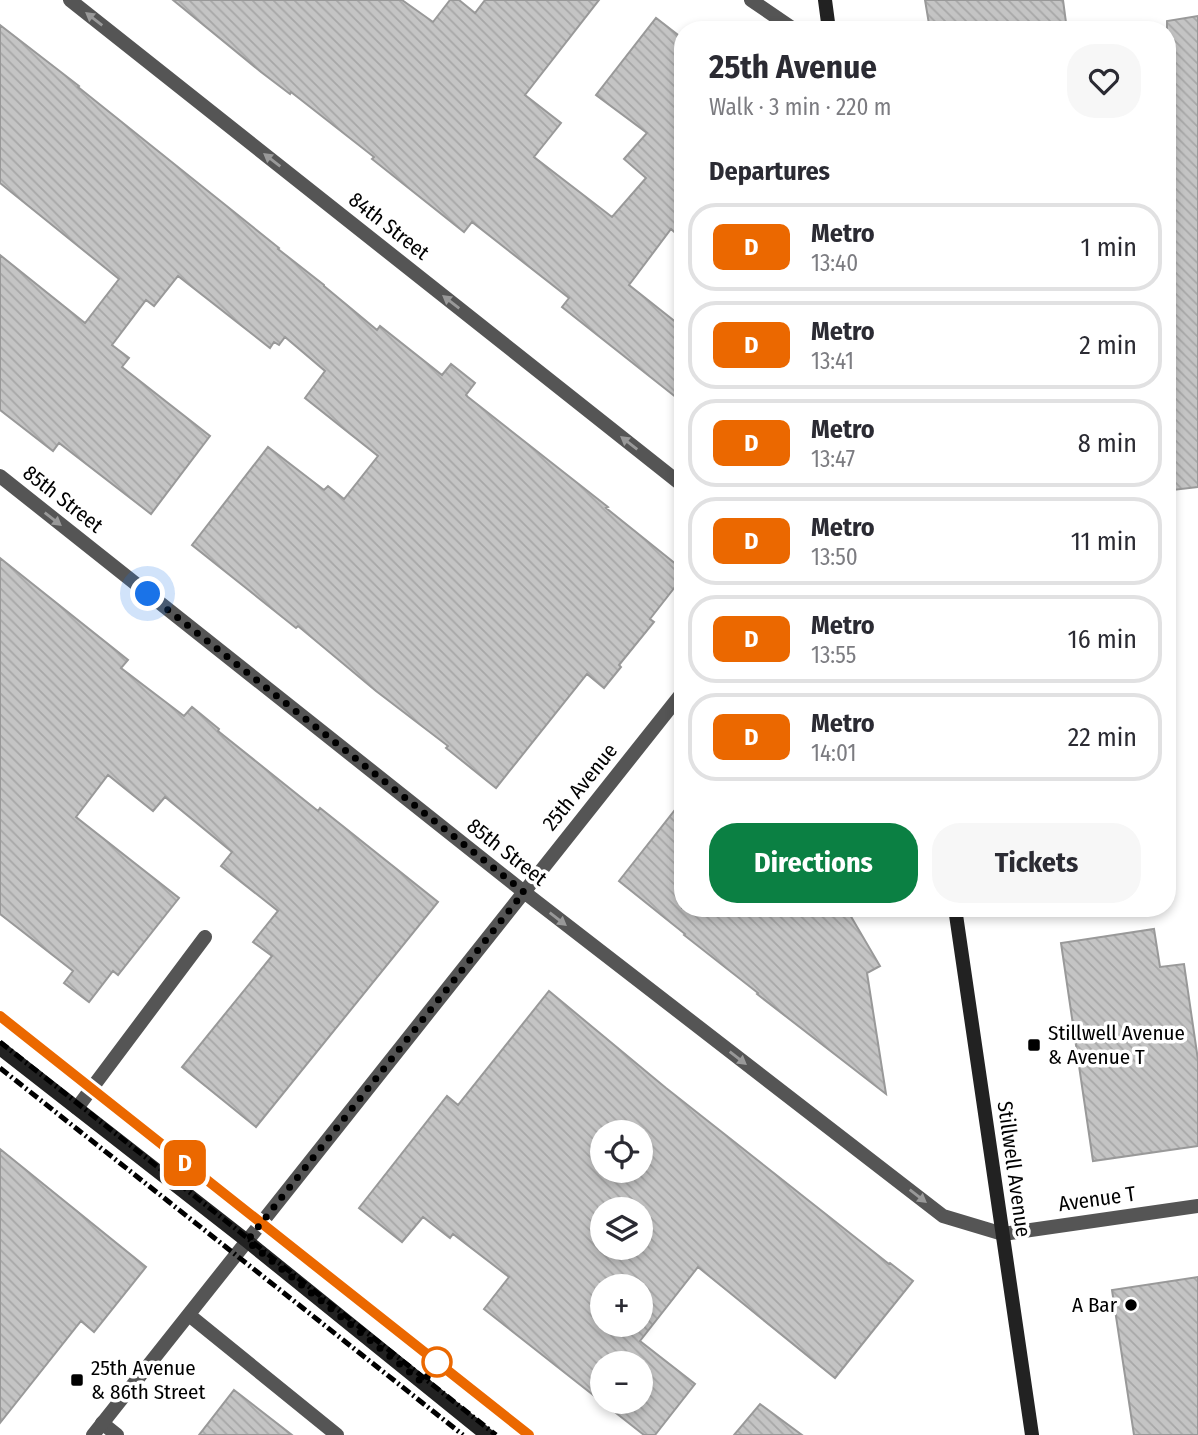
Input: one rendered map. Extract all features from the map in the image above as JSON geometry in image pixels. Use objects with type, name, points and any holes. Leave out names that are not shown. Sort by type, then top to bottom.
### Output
[{"type":"main road","points":[[825,0],[827,21]]},
{"type":"main road","name":"Stillwell Avenue","points":[[956,917],[1032,1435]]},
{"type":"main road","points":[[0,1048],[247,1241],[487,1435]]},
{"type":"street","name":"84th Street","points":[[70,0],[674,479]]},
{"type":"street","points":[[751,0],[782,21]]},
{"type":"street","name":"85th Street","points":[[0,476],[524,892],[943,1216],[1003,1234]]},
{"type":"street","name":"25th Avenue","points":[[98,1429],[674,703]]},
{"type":"street","points":[[77,1108],[205,937]]},
{"type":"street","name":"Avenue T","points":[[1003,1234],[1198,1206]]},
{"type":"street","points":[[189,1315],[337,1435]]},
{"type":"street","points":[[98,1429],[117,1435]]},
{"type":"building","points":[[173,0],[402,0],[433,22],[450,0],[459,0],[475,13],[485,0],[599,0],[525,95],[561,123],[534,157],[612,217],[646,178],[624,159],[647,133],[596,95],[656,18],[674,32],[674,232],[671,229],[629,285],[674,321],[674,396],[562,307],[569,298],[472,222],[464,232],[372,159],[374,157],[261,72]]},
{"type":"building","points":[[925,0],[1063,0],[1066,21],[928,21]]},
{"type":"building","points":[[1198,16],[1198,487],[1176,490],[1176,21],[1167,21]]},
{"type":"building","points":[[0,25],[79,86],[377,330],[380,326],[442,375],[451,364],[475,383],[466,395],[468,397],[674,563],[674,588],[650,619],[654,622],[604,688],[587,674],[496,788],[446,748],[448,746],[298,626],[296,628],[192,545],[268,447],[324,490],[328,486],[344,499],[378,456],[305,398],[325,371],[285,337],[279,345],[274,342],[270,348],[178,276],[154,306],[146,300],[112,345],[129,358],[122,367],[210,436],[151,514],[59,443],[53,451],[0,410],[0,255],[85,323],[119,279],[0,183]]},
{"type":"building","points":[[0,558],[128,660],[121,668],[184,716],[192,707],[318,811],[320,808],[438,902],[256,1127],[182,1067],[272,956],[253,942],[278,911],[221,866],[232,852],[165,797],[153,811],[108,775],[76,817],[179,898],[118,975],[113,971],[89,1002],[64,983],[73,971],[0,914]]},
{"type":"building","points":[[674,811],[674,917],[851,917],[880,966],[867,973],[886,1094],[757,994],[619,881]]},
{"type":"building","points":[[1154,929],[1160,967],[1184,964],[1198,1060],[1198,1146],[1093,1161],[1061,943]]},
{"type":"building","points":[[549,991],[666,1088],[913,1281],[835,1378],[698,1267],[653,1324],[653,1274],[590,1274],[590,1337],[643,1337],[640,1341],[653,1351],[590,1351],[590,1393],[484,1309],[509,1277],[453,1234],[450,1238],[423,1217],[402,1242],[359,1208],[447,1096],[458,1105]]},
{"type":"building","points":[[0,1149],[146,1267],[94,1332],[81,1321],[0,1423]]},
{"type":"building","points":[[1198,1277],[1198,1435],[1134,1435],[1112,1290]]},
{"type":"building","points":[[653,1351],[695,1384],[655,1435],[644,1435],[617,1414],[653,1414]]},
{"type":"building","points":[[234,1390],[292,1435],[199,1435]]},
{"type":"building","points":[[760,1404],[802,1435],[734,1435]]},
{"type":"railway","points":[[0,1016],[529,1435]]},
{"type":"railway","points":[[0,1042],[496,1435]]},
{"type":"railway","points":[[0,1068],[463,1435]]},
{"type":"metro line","name":"D","points":[[0,1016],[529,1435]]},
{"type":"place","name":"Stillwell Avenue & Avenue T","points":[[1034,1045]]},
{"type":"place","name":"A Bar","points":[[1131,1305]]},
{"type":"place","name":"25th Avenue & 86th Street","points":[[77,1380]]},
{"type":"route","points":[[148,594],[524,892],[247,1241],[423,1383],[437,1362]]}]
